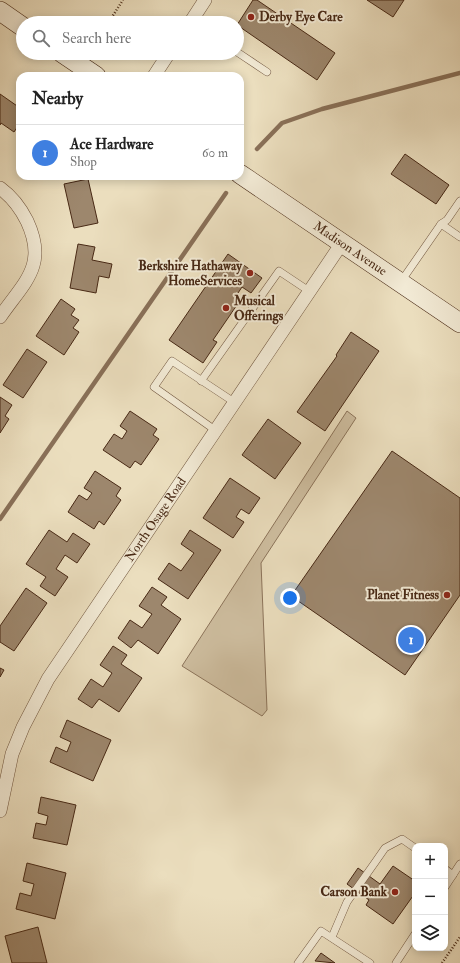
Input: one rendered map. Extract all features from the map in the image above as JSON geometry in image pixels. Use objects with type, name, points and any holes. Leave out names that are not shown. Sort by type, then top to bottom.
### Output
[{"type":"main road","points":[[0,11],[16,21]]},
{"type":"main road","points":[[72,60],[90,72]]},
{"type":"main road","name":"Madison Avenue","points":[[244,177],[460,323]]},
{"type":"street","points":[[196,16],[205,0]]},
{"type":"street","points":[[157,72],[164,60]]},
{"type":"street","points":[[0,188],[15,202],[25,217],[34,235],[36,248],[32,271],[0,317]]},
{"type":"street","name":"North Osage Road","points":[[0,811],[12,754],[28,716],[48,679],[342,243]]},
{"type":"lane","points":[[244,57],[266,72]]},
{"type":"lane","points":[[400,283],[441,224],[447,220],[460,201]]},
{"type":"lane","points":[[441,224],[460,237]]},
{"type":"lane","points":[[201,381],[279,271],[309,291]]},
{"type":"lane","points":[[215,430],[154,387],[172,361],[234,402]]},
{"type":"lane","points":[[332,937],[347,902],[385,848],[402,839],[412,846]]},
{"type":"lane","points":[[448,882],[460,864]]},
{"type":"lane","points":[[448,871],[453,875]]},
{"type":"lane","points":[[300,962],[321,930],[370,963]]},
{"type":"lane","points":[[396,963],[412,939]]},
{"type":"path","points":[[113,16],[123,0]]},
{"type":"path","points":[[442,963],[460,937]]},
{"type":"shaded area","points":[[347,411],[356,418],[261,563],[267,710],[262,716],[182,666]]},
{"type":"building","points":[[253,0],[257,0],[335,53],[317,80],[244,30],[244,16],[243,16]]},
{"type":"building","points":[[367,0],[404,0],[393,17]]},
{"type":"building","points":[[0,94],[16,105],[16,129],[14,132],[1,123],[0,125]]},
{"type":"building","points":[[405,154],[449,185],[436,204],[391,174]]},
{"type":"building","points":[[88,180],[98,223],[74,228],[64,184]]},
{"type":"building","points":[[78,244],[95,247],[92,260],[112,264],[109,278],[99,276],[96,293],[70,288]]},
{"type":"building","points":[[228,254],[262,278],[251,293],[242,287],[234,299],[239,302],[213,340],[217,342],[203,363],[169,340]]},
{"type":"building","points":[[61,299],[75,309],[71,315],[79,320],[73,328],[79,332],[64,355],[36,336]]},
{"type":"building","points":[[351,332],[379,351],[325,431],[297,412],[337,356],[336,355]]},
{"type":"building","points":[[27,349],[47,362],[23,398],[3,385]]},
{"type":"building","points":[[0,397],[12,405],[5,416],[9,419],[0,433]]},
{"type":"building","points":[[130,411],[157,429],[153,435],[159,439],[141,465],[135,461],[130,468],[103,450],[114,434],[122,439],[127,431],[120,426]]},
{"type":"building","points":[[268,419],[301,443],[275,479],[242,455]]},
{"type":"building","points":[[392,451],[460,498],[460,595],[405,675],[291,596]]},
{"type":"building","points":[[95,471],[121,488],[116,496],[121,500],[104,525],[99,521],[94,529],[68,512],[79,495],[87,500],[92,493],[84,488]]},
{"type":"building","points":[[230,478],[260,498],[249,514],[241,509],[236,517],[244,522],[233,538],[203,518]]},
{"type":"building","points":[[49,530],[67,542],[73,533],[90,544],[77,563],[65,555],[56,569],[68,577],[55,596],[40,586],[46,577],[26,564]]},
{"type":"building","points":[[190,530],[221,550],[188,599],[158,579],[169,563],[181,571],[194,553],[181,544]]},
{"type":"building","points":[[152,587],[167,597],[161,605],[181,619],[158,654],[138,640],[131,648],[118,638],[130,620],[142,628],[152,614],[139,606]]},
{"type":"building","points":[[26,588],[47,603],[14,651],[0,642],[0,626]]},
{"type":"building","points":[[113,646],[127,655],[121,664],[142,678],[119,712],[99,699],[92,708],[78,699],[91,679],[103,687],[112,673],[100,665]]},
{"type":"building","points":[[0,668],[4,670],[0,677]]},
{"type":"building","points":[[67,720],[111,740],[93,781],[50,762],[56,747],[67,752],[71,742],[60,737]]},
{"type":"building","points":[[41,797],[76,805],[67,845],[33,838],[36,823],[46,825],[48,816],[38,813]]},
{"type":"building","points":[[27,863],[66,873],[55,919],[16,909],[20,893],[31,896],[34,884],[23,881]]},
{"type":"building","points":[[393,866],[412,879],[412,897],[393,924],[366,905],[369,900],[347,884],[358,868],[380,884]]},
{"type":"building","points":[[38,927],[47,963],[12,963],[5,936]]},
{"type":"building","points":[[321,953],[335,963],[315,961]]},
{"type":"waterway","points":[[257,149],[282,123],[322,109],[460,73]]},
{"type":"waterway","points":[[0,519],[226,193]]},
{"type":"place","name":"Derby Eye Care","points":[[251,17]]},
{"type":"place","name":"Berkshire Hathaway HomeServices","points":[[250,273]]},
{"type":"place","name":"Musical Offerings","points":[[226,308]]},
{"type":"place","name":"Planet Fitness","points":[[447,595]]},
{"type":"place","name":"Ace Hardware","points":[[411,640]]},
{"type":"place","name":"Carson Bank","points":[[395,892]]}]
